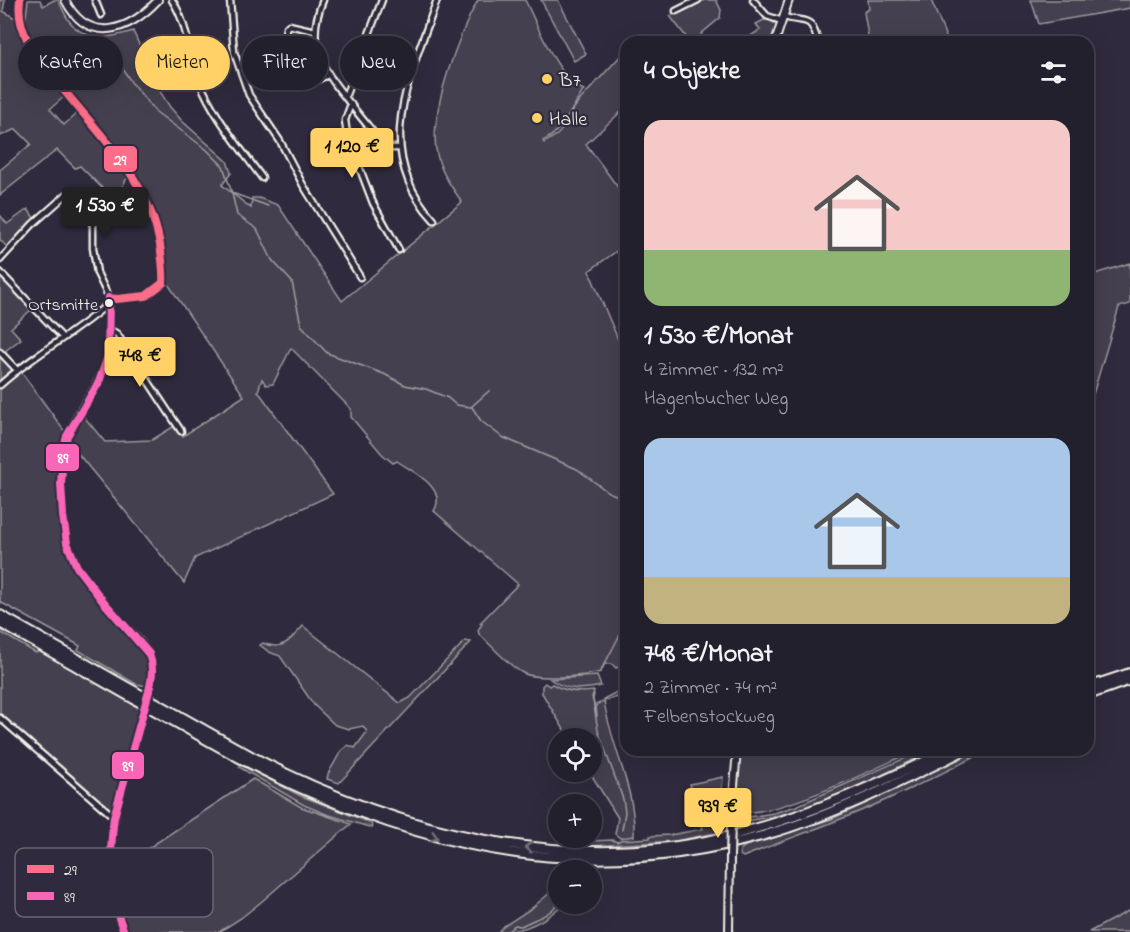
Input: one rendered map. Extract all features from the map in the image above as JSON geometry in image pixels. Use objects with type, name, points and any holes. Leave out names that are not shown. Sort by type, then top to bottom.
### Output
[{"type":"highway","points":[[0,615],[135,695],[150,707],[252,764],[303,789],[410,831],[477,847],[525,855],[622,858],[693,851],[765,834],[814,819],[952,756]]},
{"type":"highway","points":[[0,623],[135,695]]},
{"type":"highway","points":[[1094,685],[1130,672]]},
{"type":"highway","points":[[1094,693],[1130,680]]},
{"type":"highway","points":[[150,707],[307,782],[414,823],[453,834],[528,847],[576,850],[624,851],[658,848],[753,830],[811,811],[935,756]]},
{"type":"street","points":[[20,0],[18,15],[33,49],[67,95],[125,163],[139,185],[153,216],[159,237],[163,283],[146,296],[109,298]]},
{"type":"street","points":[[65,0],[83,23],[100,30],[120,27],[130,22],[147,11],[158,0]]},
{"type":"street","points":[[95,0],[101,15]]},
{"type":"street","points":[[172,0],[181,17],[194,68],[206,96],[262,178]]},
{"type":"street","points":[[230,0],[234,52],[237,66],[249,94],[280,141],[303,185],[360,277]]},
{"type":"street","points":[[316,0],[323,1],[316,36]]},
{"type":"street","points":[[345,97],[382,0]]},
{"type":"street","points":[[434,220],[425,211],[410,186],[401,162],[399,148],[400,124],[405,97],[437,0]]},
{"type":"street","points":[[676,11],[698,0]]},
{"type":"street","points":[[753,0],[767,16],[809,22],[814,27],[817,36]]},
{"type":"street","points":[[777,36],[789,0]]},
{"type":"street","points":[[285,36],[286,28],[289,25],[315,31]]},
{"type":"street","points":[[328,75],[383,144],[390,148],[399,148]]},
{"type":"street","points":[[351,104],[345,120],[347,135],[373,203],[399,250]]},
{"type":"street","points":[[0,260],[33,224],[68,194],[71,194],[93,225],[93,248],[97,270],[109,298],[108,356],[99,382],[67,436],[63,452],[61,492],[67,543],[84,578],[149,654],[153,671],[149,691]]},
{"type":"street","points":[[0,272],[63,338]]},
{"type":"street","points":[[0,384],[108,304]]},
{"type":"street","points":[[95,315],[109,320]]},
{"type":"street","points":[[109,329],[117,334],[181,431]]},
{"type":"street","points":[[0,352],[16,370]]},
{"type":"street","points":[[110,848],[114,817],[150,707]]},
{"type":"street","points":[[0,718],[114,817]]},
{"type":"street","points":[[729,932],[731,822],[736,756]]},
{"type":"street","points":[[119,917],[124,932]]},
{"type":"shaded area","points":[[0,0],[5,0],[3,11],[25,24],[28,0],[40,0],[43,6],[58,0],[70,22],[77,29],[92,36],[18,36],[18,90],[123,90],[123,36],[116,36],[133,31],[135,36],[135,90],[159,90],[182,121],[227,161],[231,173],[222,185],[251,208],[252,198],[259,198],[278,205],[342,301],[462,202],[442,171],[436,149],[435,133],[437,114],[448,73],[478,0],[525,0],[542,37],[558,64],[575,85],[584,90],[562,125],[543,141],[544,143],[557,135],[569,122],[572,111],[580,100],[620,56],[620,113],[586,144],[620,190],[620,249],[589,271],[620,344],[620,666],[616,668],[612,664],[604,664],[601,672],[594,674],[548,677],[528,675],[515,668],[479,634],[478,630],[482,624],[480,623],[518,584],[434,511],[437,503],[433,488],[412,470],[397,461],[393,463],[382,454],[351,417],[351,409],[291,348],[273,384],[266,385],[262,379],[258,391],[333,494],[195,558],[184,583],[70,444],[64,442],[61,515],[68,549],[86,582],[145,650],[152,666],[147,686],[136,684],[78,650],[80,646],[0,602],[0,272],[33,308],[11,328],[21,339],[1,354],[20,370],[68,436],[80,412],[105,442],[152,440],[176,425],[183,436],[244,396],[168,284],[159,226],[141,184],[131,170],[115,201],[80,166],[75,168],[57,150],[0,195],[0,170],[31,144],[16,129],[0,136]],"holes":[[[65,96],[78,112],[64,125],[50,109]]]},
{"type":"shaded area","points":[[541,0],[558,0],[586,54],[574,61]]},
{"type":"shaded area","points":[[704,0],[716,0],[721,10],[720,18],[701,34],[702,36],[685,36],[670,16]]},
{"type":"shaded area","points":[[868,0],[931,0],[946,36],[868,36],[864,12],[869,9]]},
{"type":"shaded area","points":[[1031,0],[1130,0],[1130,8],[1039,24]]},
{"type":"shaded area","points":[[770,20],[777,26],[774,36],[750,36],[760,30],[756,24]]},
{"type":"shaded area","points":[[28,209],[34,218],[8,248],[0,240],[0,215],[7,224]]},
{"type":"shaded area","points":[[1130,263],[1130,304],[1119,307],[1094,391],[1094,274]]},
{"type":"shaded area","points":[[303,626],[400,703],[410,698],[465,641],[471,642],[339,783],[327,779],[328,774],[341,751],[348,745],[355,748],[367,732],[363,726],[349,729],[335,725],[314,705],[280,656],[260,645],[263,643],[275,646],[285,643]]},
{"type":"shaded area","points":[[0,632],[36,653],[40,649],[141,709],[114,810],[109,813],[0,716]]},
{"type":"shaded area","points":[[597,676],[601,686],[581,689],[568,688],[550,679]]},
{"type":"shaded area","points":[[545,683],[573,691],[594,691],[592,697],[597,717],[596,705],[604,701],[631,802],[634,836],[620,838],[615,834],[618,818],[596,782],[602,782],[602,728],[563,728],[542,693],[542,686]]},
{"type":"shaded area","points":[[620,690],[620,696],[604,701],[605,698]]},
{"type":"shaded area","points":[[740,756],[903,756],[796,801],[750,812],[736,809]]},
{"type":"shaded area","points":[[910,756],[921,756],[814,805],[775,816],[740,822],[739,820],[796,806]]},
{"type":"shaded area","points":[[966,756],[976,756],[853,814],[743,857],[740,855],[740,850],[747,845],[832,819]]},
{"type":"shaded area","points":[[243,766],[299,795],[371,823],[372,828],[304,805],[239,767]]},
{"type":"shaded area","points":[[723,777],[719,820],[721,832],[675,841],[602,845],[602,840],[617,842],[703,829],[690,784]]},
{"type":"shaded area","points":[[253,779],[301,807],[351,824],[261,902],[219,932],[125,932],[121,917],[213,917],[213,848],[148,848]]},
{"type":"shaded area","points":[[548,894],[548,914],[550,915],[526,928],[498,932],[504,926]]},
{"type":"shaded area","points":[[1130,910],[1130,932],[1089,932]]},
{"type":"waterway","points":[[123,69],[156,112],[206,149],[223,166],[232,193],[268,206]]},
{"type":"waterway","points":[[232,193],[237,215],[257,229],[272,260],[292,282],[301,325],[327,353],[384,374],[405,385],[426,389],[448,398],[456,405],[471,407],[490,390]]},
{"type":"waterway","points":[[472,407],[481,421],[502,437],[577,469],[608,492],[620,497]]},
{"type":"waterway","points":[[601,671],[620,635]]},
{"type":"waterway","points":[[594,694],[598,731],[623,799],[625,812],[622,830]]},
{"type":"waterway","points":[[507,932],[515,925],[521,926],[548,913]]},
{"type":"transit line","name":"29","points":[[20,0],[19,11],[27,40],[44,65],[118,156],[146,200],[155,224],[161,251],[163,283],[146,296],[109,298]]},
{"type":"transit line","name":"89","points":[[109,298],[108,356],[99,382],[67,436],[63,452],[61,484],[67,543],[77,567],[149,654],[152,663],[149,691],[114,817],[111,848]]},
{"type":"transit line","name":"89","points":[[119,917],[124,932]]},
{"type":"place","name":"B7","points":[[547,79]]},
{"type":"place","name":"Halle","points":[[537,118]]},
{"type":"place","name":"Ortsmitte","points":[[109,303]]}]
